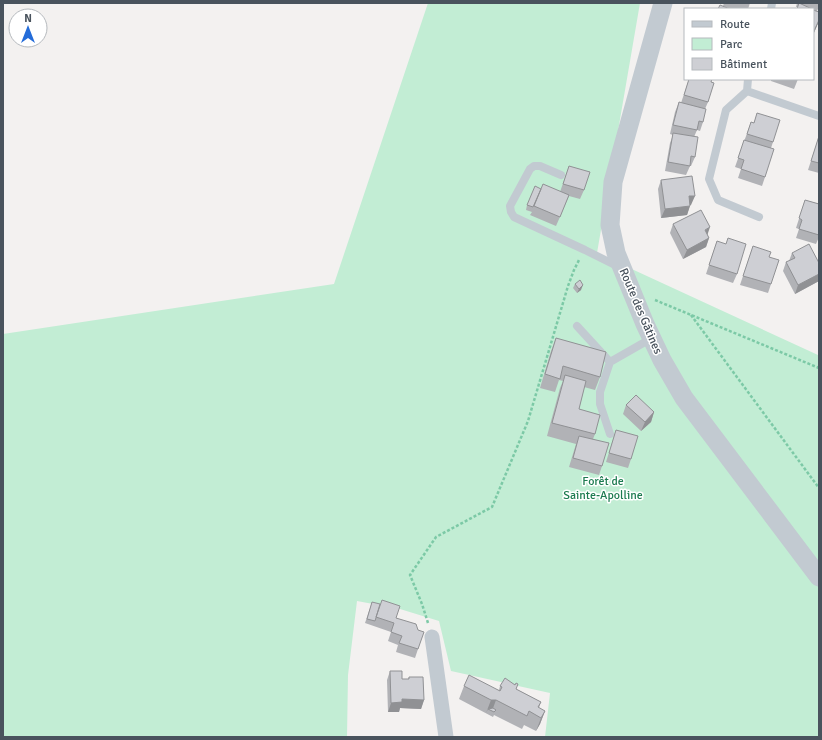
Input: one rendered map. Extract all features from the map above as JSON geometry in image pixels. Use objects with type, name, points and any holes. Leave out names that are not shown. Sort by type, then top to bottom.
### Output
[{"type":"street","name":"Route des Gâtines","points":[[663,3],[613,182],[610,225],[616,254],[662,360],[684,398],[819,577]]},
{"type":"street","points":[[432,637],[446,737]]},
{"type":"lane","points":[[748,80],[747,91],[726,110],[709,179],[718,200],[760,217]]},
{"type":"lane","points":[[747,91],[819,116]]},
{"type":"lane","points":[[561,176],[540,166],[534,166],[530,169],[510,206],[510,212],[514,217],[585,250],[623,270]]},
{"type":"lane","points":[[577,326],[610,362]]},
{"type":"lane","points":[[610,434],[600,404],[600,392],[610,362],[652,338]]},
{"type":"path","points":[[432,637],[422,604],[410,575],[436,537],[492,507],[528,421],[568,286],[574,270],[585,250]]},
{"type":"path","points":[[633,292],[819,368]]},
{"type":"path","points":[[691,315],[819,488]]},
{"type":"green space","name":"Forêt de Sainte-Apolline","points":[[428,3],[640,3],[597,253],[818,355],[819,353],[819,737],[545,737],[550,693],[451,671],[439,621],[400,609],[357,601],[348,675],[347,737],[3,737],[3,334],[334,284]]},
{"type":"building","points":[[799,3],[810,8],[797,8]]},
{"type":"building","points":[[720,5],[728,8],[718,8]]},
{"type":"building","points":[[814,10],[819,12],[819,20],[814,31]]},
{"type":"building","points":[[689,80],[712,80],[711,82],[714,83],[708,102],[684,95]]},
{"type":"building","points":[[679,102],[706,109],[703,122],[699,121],[697,130],[673,125]]},
{"type":"building","points":[[757,113],[780,120],[773,142],[747,134],[751,122],[754,123]]},
{"type":"building","points":[[673,133],[698,137],[695,157],[691,156],[690,166],[668,162]]},
{"type":"building","points":[[819,136],[819,163],[811,161]]},
{"type":"building","points":[[744,140],[774,149],[765,177],[741,169],[744,160],[738,158]]},
{"type":"building","points":[[569,166],[590,172],[584,190],[563,184]]},
{"type":"building","points":[[692,176],[695,196],[689,196],[690,206],[665,209],[661,180]]},
{"type":"building","points":[[543,184],[569,195],[560,217],[534,206]]},
{"type":"building","points":[[535,186],[541,189],[533,207],[527,205]]},
{"type":"building","points":[[805,200],[819,204],[819,235],[799,229],[802,220],[799,218]]},
{"type":"building","points":[[701,210],[710,227],[705,230],[709,238],[687,250],[673,224]]},
{"type":"building","points":[[728,238],[746,244],[737,274],[709,265],[717,241],[726,244]]},
{"type":"building","points":[[809,244],[819,263],[819,274],[798,285],[786,262],[795,258],[792,253]]},
{"type":"building","points":[[753,246],[771,252],[769,257],[779,260],[771,284],[743,276]]},
{"type":"building","points":[[580,280],[583,285],[579,289],[575,284]]},
{"type":"building","points":[[556,338],[606,352],[600,377],[563,366],[560,379],[545,374]]},
{"type":"building","points":[[565,375],[586,381],[579,409],[600,415],[595,434],[552,423]]},
{"type":"building","points":[[636,395],[654,412],[645,422],[626,405]]},
{"type":"building","points":[[616,430],[638,436],[631,459],[609,453]]},
{"type":"building","points":[[579,436],[609,443],[602,466],[573,458]]},
{"type":"building","points":[[382,600],[400,606],[396,618],[416,624],[418,630],[424,632],[418,649],[399,643],[402,636],[391,632],[394,623],[376,617]]},
{"type":"building","points":[[372,602],[380,604],[375,621],[367,619]]},
{"type":"building","points":[[390,671],[402,671],[402,679],[409,679],[409,677],[423,677],[424,700],[402,699],[402,702],[391,703]]},
{"type":"building","points":[[469,675],[500,691],[502,687],[500,686],[505,678],[515,685],[516,683],[518,684],[516,689],[541,702],[538,707],[545,711],[541,718],[529,711],[527,716],[496,700],[491,700],[464,686]]},
{"type":"building","points":[[493,708],[496,710],[494,712],[488,709]]}]
